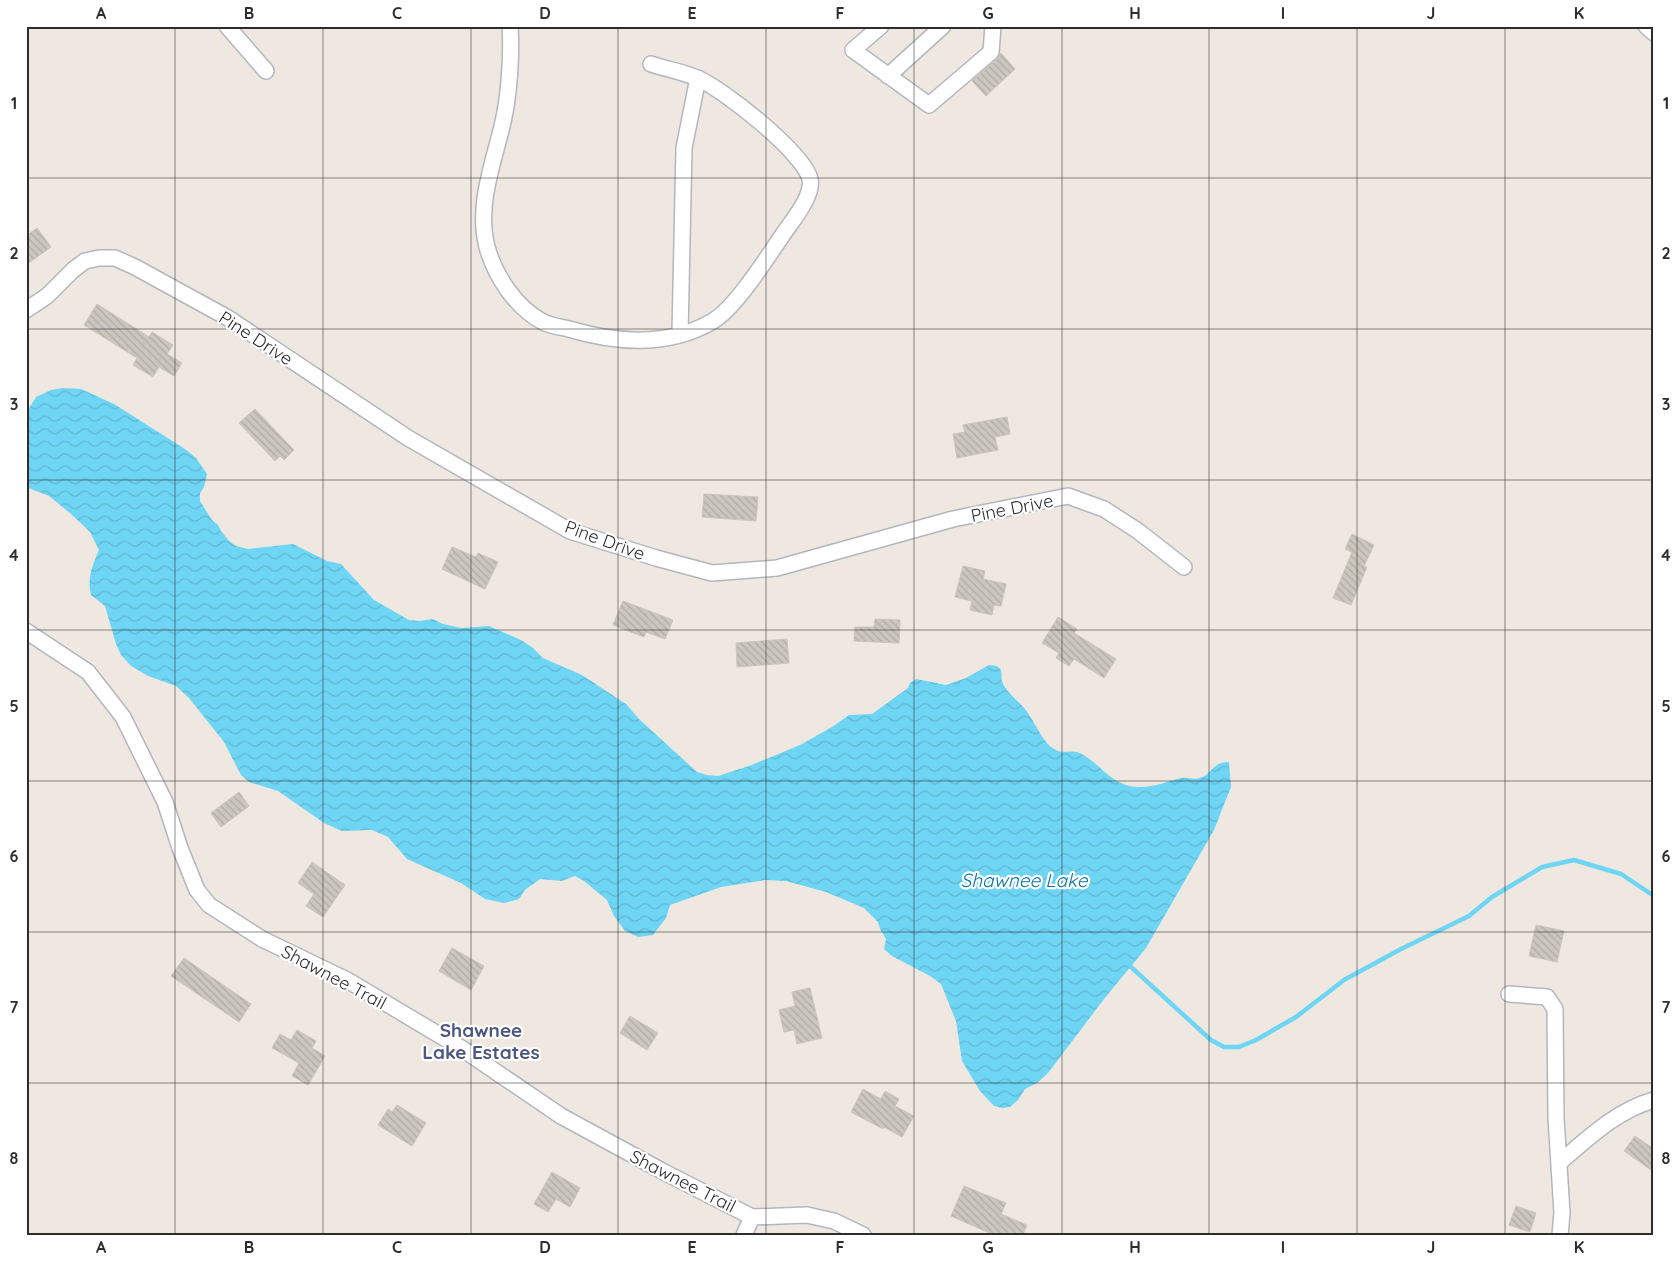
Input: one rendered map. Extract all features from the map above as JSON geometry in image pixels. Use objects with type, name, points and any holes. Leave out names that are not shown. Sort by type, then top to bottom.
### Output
[{"type":"street","points":[[227,26],[266,71]]},
{"type":"street","points":[[510,26],[508,89],[505,113],[486,194],[483,222],[487,247],[498,276],[523,307],[544,322],[594,337],[631,341],[665,337],[694,330],[715,320],[755,275],[806,200],[810,179],[797,156],[741,106],[698,78],[651,64]]},
{"type":"street","points":[[881,26],[853,50],[929,105],[991,52],[993,26]]},
{"type":"street","points":[[888,76],[943,26]]},
{"type":"street","points":[[1646,26],[1654,33]]},
{"type":"street","points":[[680,334],[684,148],[698,78]]},
{"type":"street","name":"Pine Drive","points":[[26,310],[47,296],[73,270],[85,262],[99,258],[115,258],[228,318],[408,438],[570,531],[712,573],[777,568],[953,519],[1068,496],[1104,509],[1138,531],[1184,568]]},
{"type":"street","name":"Shawnee Trail","points":[[26,631],[88,672],[123,717],[166,802],[180,848],[197,890],[209,905],[262,939],[347,980],[461,1048],[561,1116],[752,1217]]},
{"type":"street","points":[[1510,994],[1547,997],[1554,1009],[1556,1118],[1562,1213],[1560,1235]]},
{"type":"street","points":[[1559,1163],[1594,1132],[1641,1104],[1654,1100]]},
{"type":"street","points":[[744,1235],[752,1217],[807,1215],[834,1221],[863,1235]]},
{"type":"water","name":"Shawnee Lake","points":[[63,388],[81,389],[114,404],[196,458],[207,474],[204,487],[200,493],[200,501],[212,520],[218,525],[229,541],[236,546],[248,549],[293,544],[327,561],[341,564],[374,600],[409,620],[433,619],[443,624],[461,628],[489,626],[521,640],[543,658],[582,675],[626,704],[639,719],[697,772],[718,776],[749,766],[800,745],[849,715],[872,714],[908,688],[910,683],[916,679],[946,685],[966,678],[989,665],[997,666],[1001,670],[1005,688],[1028,713],[1051,747],[1063,752],[1073,751],[1080,753],[1116,781],[1131,786],[1146,787],[1181,778],[1198,779],[1219,764],[1229,762],[1231,787],[1214,830],[1146,948],[1104,999],[1048,1073],[1037,1083],[1025,1089],[1018,1100],[1010,1107],[994,1106],[980,1091],[962,1061],[956,1021],[941,984],[892,956],[884,949],[886,939],[878,922],[864,908],[826,892],[786,881],[765,880],[721,887],[670,905],[666,918],[653,935],[638,937],[625,931],[614,916],[607,900],[575,876],[562,881],[540,879],[525,890],[519,899],[504,903],[485,899],[461,883],[407,859],[388,837],[372,830],[342,831],[324,823],[278,791],[249,782],[241,775],[224,742],[189,698],[176,686],[148,676],[131,666],[121,655],[105,606],[91,595],[91,572],[99,550],[90,532],[49,496],[26,487],[26,413],[36,397],[51,390]]},
{"type":"building","points":[[1001,53],[1015,69],[986,96],[972,81],[997,59]]},
{"type":"building","points":[[37,228],[51,247],[26,265],[26,236]]},
{"type":"building","points":[[97,304],[149,337],[152,332],[173,345],[167,354],[182,363],[174,376],[159,367],[153,377],[133,365],[137,358],[84,325]]},
{"type":"building","points":[[255,409],[294,450],[284,460],[280,456],[275,461],[239,423]]},
{"type":"building","points":[[1007,417],[1010,434],[995,437],[998,450],[957,458],[953,434],[965,432],[963,425]]},
{"type":"building","points":[[704,494],[758,497],[756,521],[702,517]]},
{"type":"building","points":[[1352,534],[1374,545],[1364,566],[1367,567],[1351,605],[1333,598],[1352,552],[1345,549]]},
{"type":"building","points":[[452,547],[476,557],[478,553],[498,562],[485,589],[442,569]]},
{"type":"building","points":[[963,566],[985,571],[983,579],[1006,584],[1001,606],[994,605],[992,615],[970,610],[972,601],[955,597]]},
{"type":"building","points":[[623,601],[673,620],[665,639],[646,632],[644,637],[613,625]]},
{"type":"building","points":[[1058,617],[1077,629],[1074,633],[1116,659],[1104,678],[1074,659],[1069,666],[1056,658],[1059,653],[1042,643]]},
{"type":"building","points":[[875,619],[900,620],[899,643],[854,641],[855,627],[874,627]]},
{"type":"building","points":[[787,639],[789,663],[737,667],[736,643]]},
{"type":"building","points":[[239,792],[249,806],[221,827],[211,813]]},
{"type":"building","points":[[312,862],[345,885],[323,917],[306,906],[314,894],[298,883]]},
{"type":"building","points":[[1536,925],[1564,931],[1557,962],[1529,956]]},
{"type":"building","points":[[452,948],[484,966],[471,990],[439,971]]},
{"type":"building","points":[[184,958],[251,1004],[239,1022],[171,976]]},
{"type":"building","points":[[810,988],[822,1038],[797,1044],[794,1030],[784,1032],[779,1010],[795,1006],[792,992]]},
{"type":"building","points":[[630,1016],[658,1033],[647,1050],[620,1033]]},
{"type":"building","points":[[297,1030],[316,1041],[312,1048],[325,1056],[308,1085],[292,1076],[299,1063],[272,1048],[280,1034],[291,1040]]},
{"type":"building","points":[[863,1089],[881,1099],[885,1091],[899,1099],[895,1106],[914,1116],[902,1137],[851,1112]]},
{"type":"building","points":[[397,1105],[426,1123],[412,1146],[378,1125],[388,1109],[392,1112]]},
{"type":"building","points":[[1635,1136],[1654,1149],[1654,1172],[1624,1151]]},
{"type":"building","points":[[552,1172],[580,1188],[570,1207],[556,1199],[548,1212],[534,1204]]},
{"type":"building","points":[[964,1186],[1006,1203],[1001,1214],[1027,1225],[1023,1235],[994,1235],[951,1216]]},
{"type":"building","points":[[1516,1206],[1536,1213],[1530,1232],[1509,1225]]},
{"type":"waterway","points":[[1131,967],[1211,1040],[1224,1047],[1239,1047],[1256,1040],[1296,1017],[1344,980],[1401,949],[1469,916],[1492,897],[1542,867],[1574,860],[1621,874],[1654,896]]},
{"type":"district","name":"Shawnee Lake Estates","points":[[481,1041]]}]
